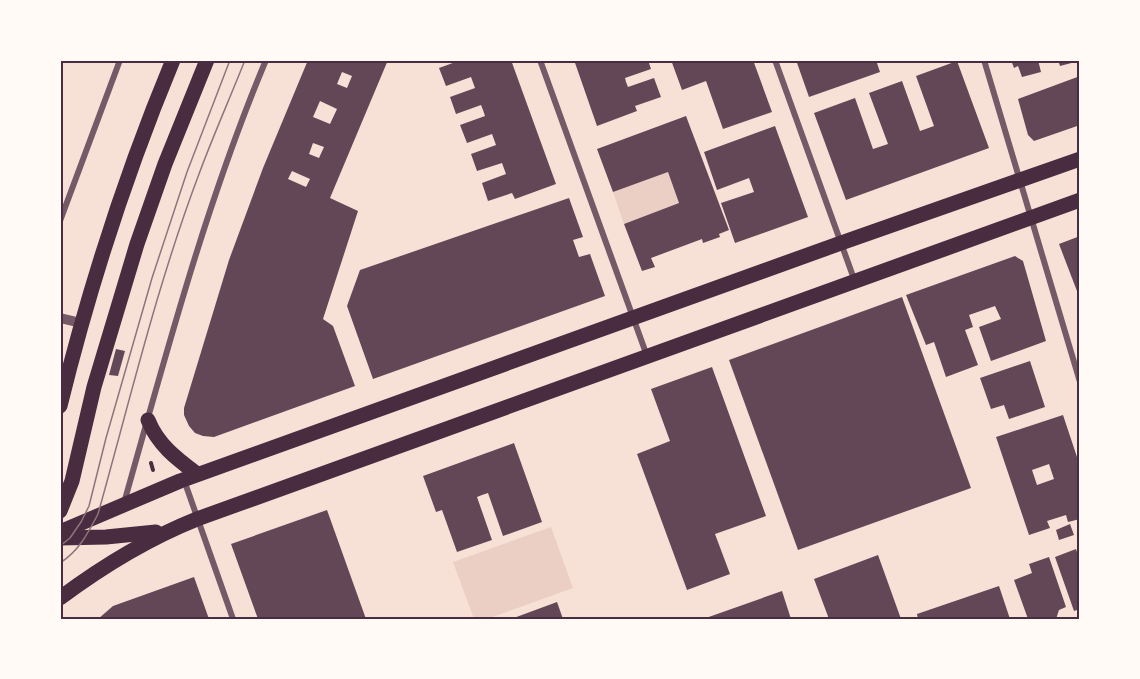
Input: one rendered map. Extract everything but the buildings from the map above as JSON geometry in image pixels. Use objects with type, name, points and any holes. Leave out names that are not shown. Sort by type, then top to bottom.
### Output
[{"type":"main road","points":[[60,406],[81,323],[108,234],[173,60]]},
{"type":"main road","points":[[60,511],[72,481],[94,387],[137,244],[165,164],[207,60]]},
{"type":"main road","points":[[60,531],[190,477],[1080,159]]},
{"type":"main road","points":[[60,598],[111,562],[168,531],[197,519],[1080,200]]},
{"type":"main road","points":[[148,420],[152,431],[190,477]]},
{"type":"main road","points":[[60,538],[106,537],[168,531]]},
{"type":"street","points":[[60,221],[120,60]]},
{"type":"street","points":[[124,504],[203,231],[246,109],[266,60]]},
{"type":"street","points":[[540,60],[647,356]]},
{"type":"street","points":[[775,60],[855,280]]},
{"type":"street","points":[[984,60],[1080,382]]},
{"type":"street","points":[[60,318],[81,323]]},
{"type":"street","points":[[190,477],[197,519],[233,619]]},
{"type":"path","points":[[151,463],[153,470]]},
{"type":"shaded area","points":[[668,172],[679,203],[624,224],[613,192]]},
{"type":"shaded area","points":[[551,527],[573,588],[487,619],[474,619],[453,562]]},
{"type":"tram line","points":[[60,546],[70,538],[89,506],[152,278],[187,172],[230,60]]},
{"type":"tram line","points":[[60,563],[78,547],[98,514],[170,258],[204,160],[245,60]]}]
